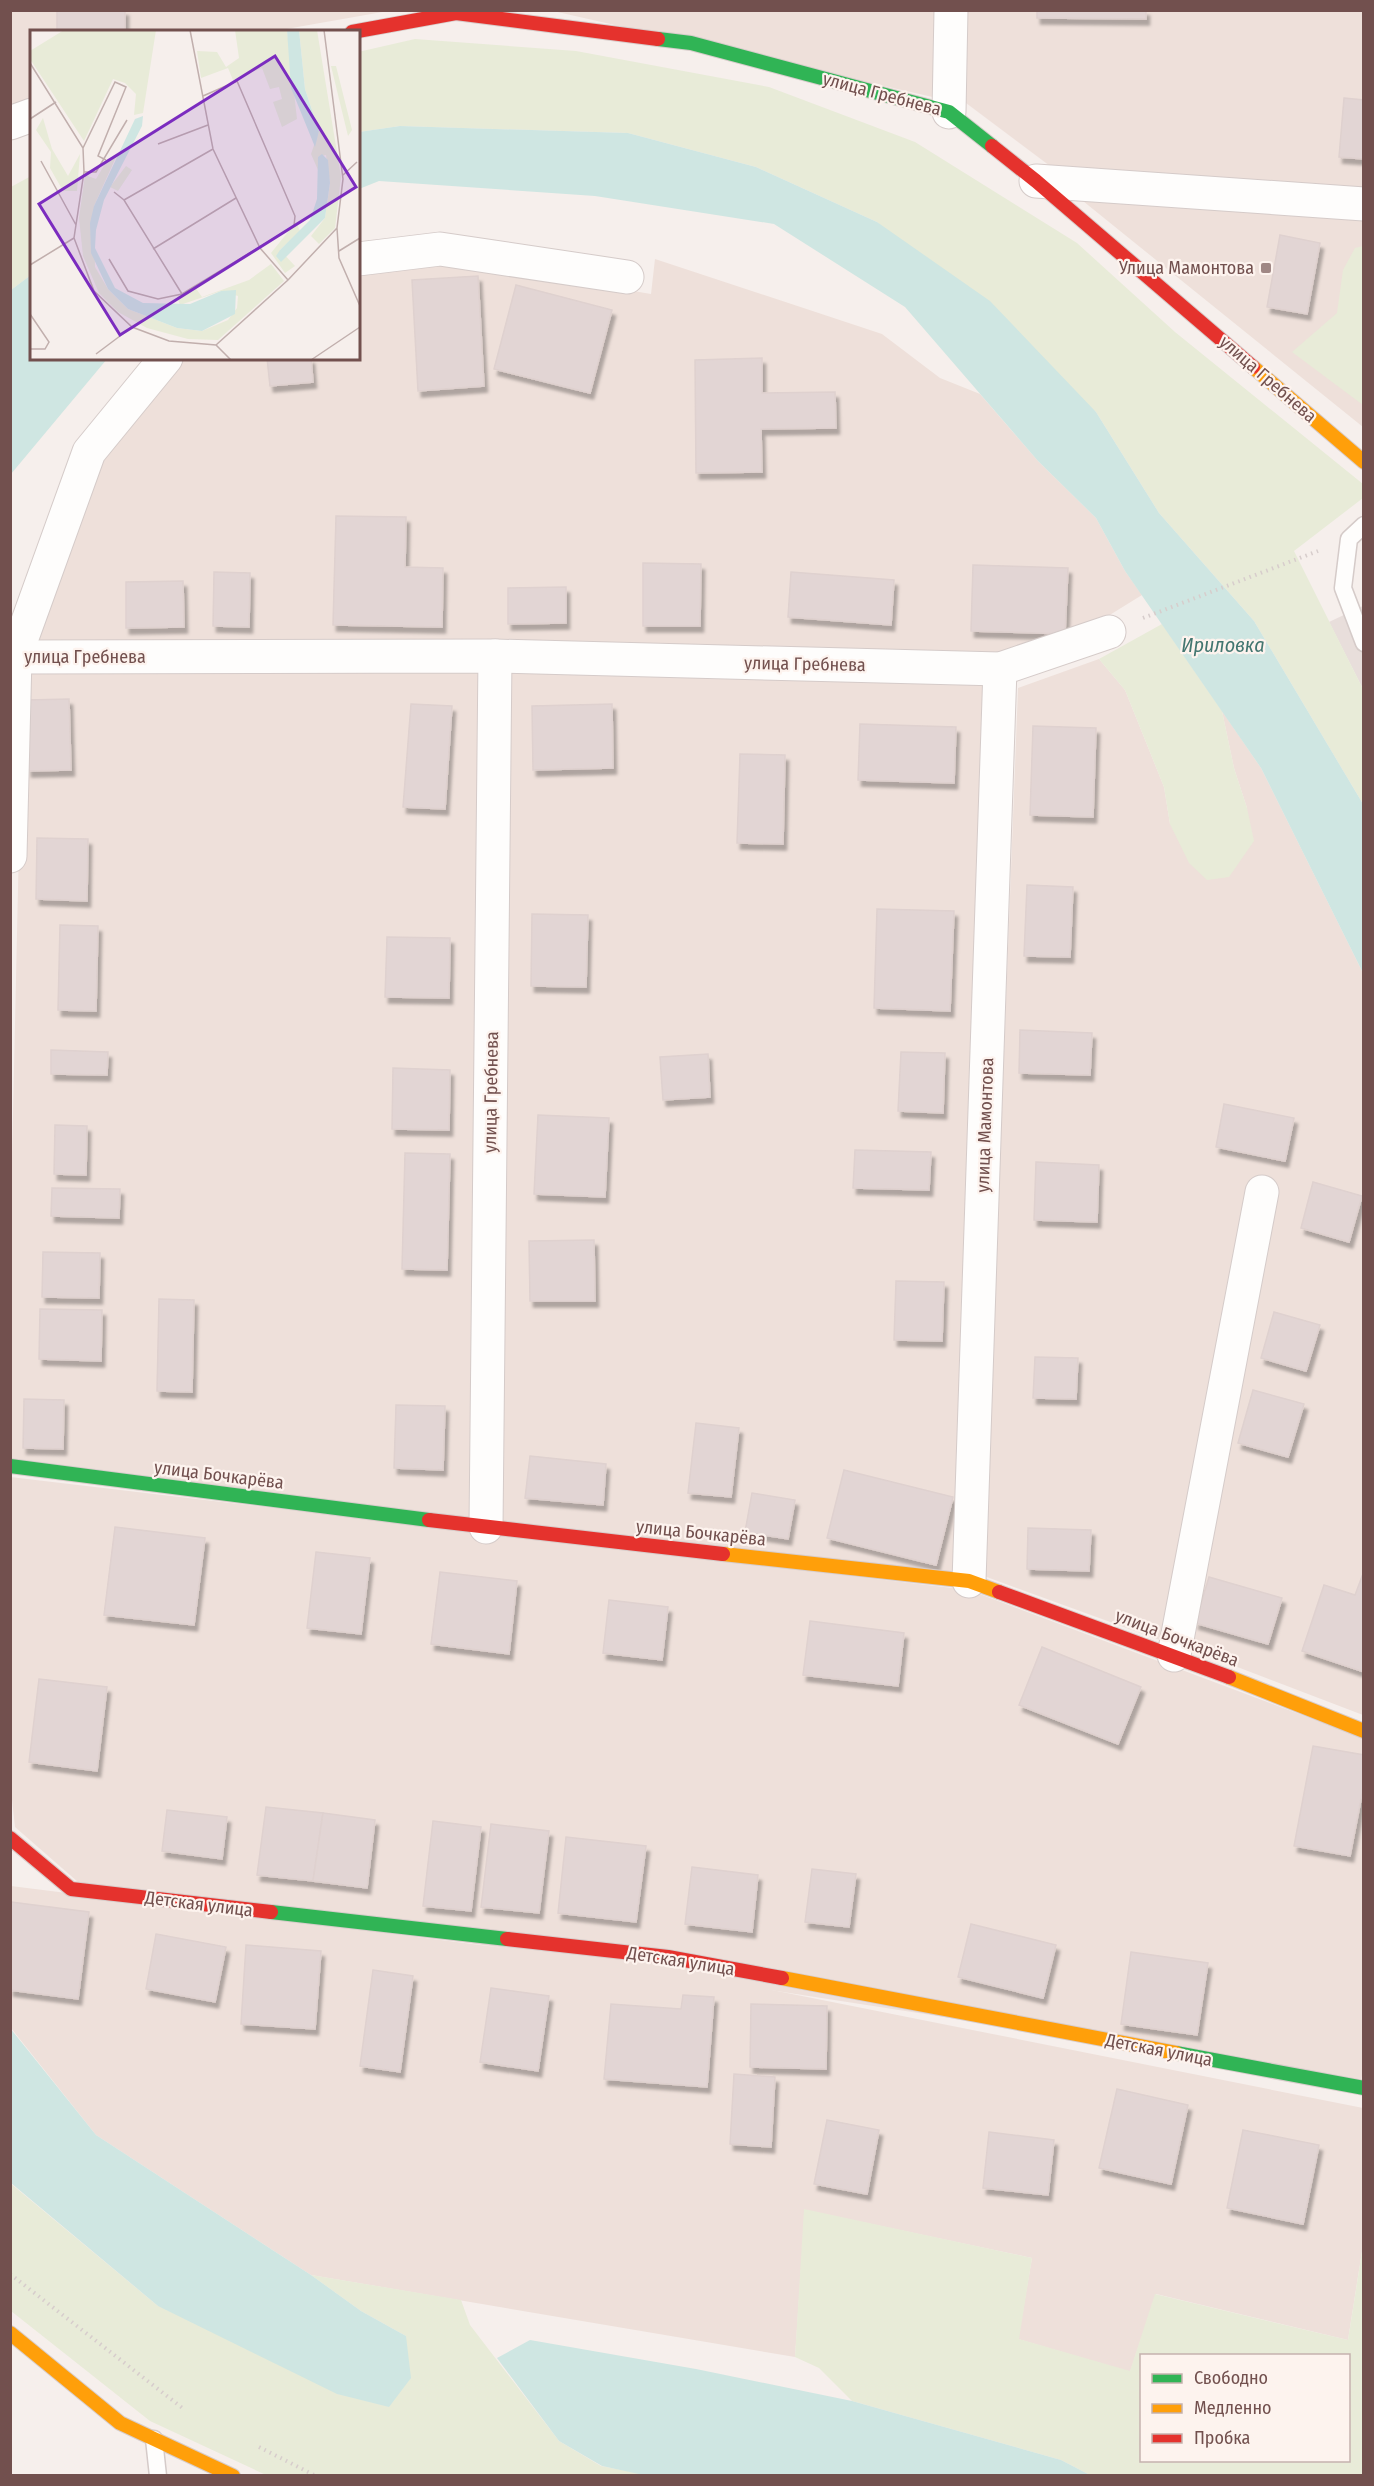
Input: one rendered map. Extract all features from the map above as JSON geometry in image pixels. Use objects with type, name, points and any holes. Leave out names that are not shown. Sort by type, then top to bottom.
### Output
[{"type":"street","points":[[949,112],[951,10]]},
{"type":"street","name":"улица Гребнева","points":[[360,31],[456,13],[691,43],[949,112],[1036,181],[1364,462]]},
{"type":"street","points":[[10,123],[30,117]]},
{"type":"street","points":[[1036,181],[1364,204]]},
{"type":"street","points":[[360,259],[440,249],[627,277]]},
{"type":"street","name":"улица Гребнева","points":[[164,360],[89,452],[15,657],[495,656],[1000,669],[1109,632]]},
{"type":"street","name":"улица Гребнева","points":[[486,1527],[495,656]]},
{"type":"street","points":[[10,856],[15,657]]},
{"type":"street","name":"улица Мамонтова","points":[[969,1581],[1000,669]]},
{"type":"street","points":[[1174,1655],[1262,1192]]},
{"type":"street","name":"улица Бочкарёва","points":[[10,1466],[486,1527],[969,1581],[1174,1655],[1364,1731]]},
{"type":"street","name":"Детская улица","points":[[10,1838],[71,1889],[668,1957],[1364,2088]]},
{"type":"street","points":[[10,2333],[120,2423],[233,2475]]},
{"type":"lane","points":[[1364,525],[1348,539],[1343,588],[1364,643]]},
{"type":"lane","points":[[154,2439],[158,2475]]},
{"type":"path","points":[[1109,632],[1348,539]]},
{"type":"path","points":[[10,2274],[184,2410],[195,2415]]},
{"type":"path","points":[[255,2445],[316,2475]]},
{"type":"shaded area","points":[[11,11],[388,11],[281,30],[30,30],[30,102],[11,109]]},
{"type":"shaded area","points":[[553,11],[939,11],[937,98]]},
{"type":"shaded area","points":[[967,11],[1363,11],[1363,191],[1050,166],[966,103]]},
{"type":"shaded area","points":[[1078,197],[1363,216],[1363,427]]},
{"type":"shaded area","points":[[442,259],[651,294],[655,259],[882,334],[940,378],[980,394],[1038,461],[1096,518],[1125,571],[1142,595],[1079,634],[1001,657],[25,652],[102,459],[180,360],[360,360],[360,268]]},
{"type":"shaded area","points":[[1363,606],[1363,689],[1329,622]]},
{"type":"shaded area","points":[[1099,659],[1125,690],[1164,787],[1170,824],[1247,808],[1234,768],[1222,711],[1261,768],[1363,973],[1363,1715],[1185,1647],[1274,1180],[1257,1175],[1168,1643],[984,1576],[1018,688]]},
{"type":"shaded area","points":[[490,662],[481,1520],[11,1458],[11,1204],[23,665]]},
{"type":"shaded area","points":[[500,663],[991,679],[964,1575],[492,1521]]},
{"type":"shaded area","points":[[10,1477],[969,1590],[1363,1738],[1364,2062],[1361,2082],[78,1882],[15,1827],[10,1781]]},
{"type":"shaded area","points":[[11,1886],[662,1968],[1363,2108],[1363,2245],[1348,2340],[1156,2294],[1130,2372],[1018,2339],[1032,2258],[805,2210],[795,2357],[311,2275],[96,2135],[11,2028]]},
{"type":"green space","points":[[415,39],[576,51],[769,87],[915,142],[1077,243],[1175,332],[1363,484],[1363,498],[1294,551],[1363,689],[1363,804],[1254,621],[1159,513],[1096,412],[877,222],[756,167],[628,133],[400,126],[360,132],[360,52]]},
{"type":"green space","points":[[30,177],[30,276],[11,290],[11,187]]},
{"type":"green space","points":[[1364,246],[1363,405],[1292,352],[1337,313],[1343,270],[1355,248]]},
{"type":"green space","points":[[1162,624],[1222,711],[1234,768],[1247,808],[1254,841],[1229,877],[1207,880],[1189,863],[1170,824],[1164,787],[1125,690],[1099,659]]},
{"type":"green space","points":[[10,2183],[158,2306],[406,2336],[361,2311],[311,2275],[461,2300],[470,2325],[559,2441],[601,2466],[648,2475],[266,2475],[150,2421],[11,2311]]},
{"type":"green space","points":[[804,2209],[1032,2258],[1019,2339],[1130,2371],[1155,2294],[1348,2340],[1363,2245],[1363,2475],[1090,2475],[1061,2460],[852,2401],[819,2368],[795,2357]]},
{"type":"water","name":"Ириловка","points":[[400,126],[628,133],[756,167],[877,222],[990,301],[1096,412],[1159,513],[1254,621],[1363,804],[1363,973],[1261,768],[1125,571],[1096,518],[1038,461],[905,307],[774,224],[595,196],[379,181],[360,189],[360,132]]},
{"type":"water","points":[[30,276],[30,360],[106,360],[11,474],[11,290]]},
{"type":"water","points":[[10,2028],[96,2135],[311,2275],[361,2311],[406,2336],[411,2378],[389,2407],[337,2394],[158,2306],[11,2183]]},
{"type":"water","points":[[530,2340],[696,2369],[852,2401],[1061,2460],[1090,2475],[648,2476],[602,2466],[559,2441],[497,2358]]},
{"type":"building","points":[[57,10],[125,10],[125,30],[57,30]]},
{"type":"building","points":[[1037,10],[1146,10],[1146,19],[1037,18]]},
{"type":"building","points":[[1344,98],[1364,100],[1364,159],[1339,157]]},
{"type":"building","points":[[1280,235],[1320,243],[1307,314],[1267,307]]},
{"type":"building","points":[[478,276],[484,386],[418,391],[412,280]]},
{"type":"building","points":[[516,285],[612,310],[590,393],[494,369]]},
{"type":"building","points":[[762,358],[762,393],[835,392],[836,428],[761,429],[762,472],[696,473],[695,360]]},
{"type":"building","points":[[267,360],[311,360],[313,382],[270,386]]},
{"type":"building","points":[[336,516],[406,517],[405,567],[443,568],[442,627],[333,625]]},
{"type":"building","points":[[643,563],[701,564],[700,626],[643,626]]},
{"type":"building","points":[[973,565],[1068,568],[1065,634],[971,631]]},
{"type":"building","points":[[214,572],[250,573],[249,627],[213,626]]},
{"type":"building","points":[[791,572],[894,580],[891,625],[788,617]]},
{"type":"building","points":[[183,581],[184,627],[126,628],[126,582]]},
{"type":"building","points":[[566,587],[566,623],[508,624],[508,588]]},
{"type":"building","points":[[69,699],[71,770],[28,771],[26,700]]},
{"type":"building","points":[[411,704],[452,706],[445,809],[403,807]]},
{"type":"building","points":[[612,704],[613,768],[533,770],[532,706]]},
{"type":"building","points":[[860,724],[956,727],[954,783],[858,780]]},
{"type":"building","points":[[1033,726],[1096,728],[1093,817],[1030,815]]},
{"type":"building","points":[[740,754],[785,755],[783,844],[737,843]]},
{"type":"building","points":[[37,838],[88,839],[87,901],[36,899]]},
{"type":"building","points":[[1027,885],[1073,887],[1070,957],[1024,956]]},
{"type":"building","points":[[877,909],[954,911],[950,1011],[874,1008]]},
{"type":"building","points":[[532,914],[588,915],[586,987],[531,986]]},
{"type":"building","points":[[60,925],[98,926],[96,1011],[58,1010]]},
{"type":"building","points":[[387,937],[450,938],[449,998],[385,997]]},
{"type":"building","points":[[1020,1030],[1092,1033],[1090,1075],[1019,1073]]},
{"type":"building","points":[[51,1050],[108,1052],[107,1075],[51,1074]]},
{"type":"building","points":[[901,1052],[945,1053],[943,1113],[898,1111]]},
{"type":"building","points":[[708,1054],[710,1097],[663,1100],[660,1057]]},
{"type":"building","points":[[393,1068],[450,1070],[449,1130],[392,1129]]},
{"type":"building","points":[[1224,1104],[1294,1118],[1285,1161],[1216,1147]]},
{"type":"building","points":[[538,1115],[609,1118],[605,1197],[534,1194]]},
{"type":"building","points":[[55,1125],[87,1126],[86,1175],[54,1174]]},
{"type":"building","points":[[855,1150],[931,1152],[929,1190],[853,1188]]},
{"type":"building","points":[[405,1153],[450,1154],[447,1270],[402,1269]]},
{"type":"building","points":[[1036,1162],[1099,1165],[1097,1222],[1034,1220]]},
{"type":"building","points":[[1313,1182],[1362,1196],[1349,1242],[1301,1228]]},
{"type":"building","points":[[52,1188],[120,1189],[119,1218],[51,1216]]},
{"type":"building","points":[[594,1240],[595,1301],[530,1301],[529,1241]]},
{"type":"building","points":[[43,1252],[100,1253],[99,1298],[42,1297]]},
{"type":"building","points":[[896,1281],[944,1282],[942,1341],[894,1340]]},
{"type":"building","points":[[159,1299],[194,1300],[192,1392],[157,1391]]},
{"type":"building","points":[[40,1309],[102,1310],[101,1361],[39,1359]]},
{"type":"building","points":[[1274,1312],[1320,1325],[1306,1371],[1261,1358]]},
{"type":"building","points":[[1035,1357],[1078,1358],[1076,1399],[1033,1398]]},
{"type":"building","points":[[1253,1390],[1304,1404],[1288,1457],[1238,1443]]},
{"type":"building","points":[[24,1399],[64,1400],[63,1449],[23,1448]]},
{"type":"building","points":[[396,1405],[445,1406],[443,1470],[394,1468]]},
{"type":"building","points":[[696,1423],[739,1428],[731,1497],[688,1493]]},
{"type":"building","points":[[530,1456],[606,1464],[603,1505],[525,1498]]},
{"type":"building","points":[[844,1470],[953,1497],[936,1565],[827,1538]]},
{"type":"building","points":[[752,1493],[795,1500],[788,1539],[745,1532]]},
{"type":"building","points":[[115,1527],[205,1538],[194,1625],[104,1615]]},
{"type":"building","points":[[1028,1528],[1091,1530],[1089,1571],[1027,1569]]},
{"type":"building","points":[[316,1552],[370,1558],[361,1634],[307,1628]]},
{"type":"building","points":[[1364,1571],[1364,1672],[1302,1651],[1324,1585],[1355,1595]]},
{"type":"building","points":[[440,1572],[517,1581],[509,1654],[431,1644]]},
{"type":"building","points":[[1209,1577],[1282,1598],[1268,1644],[1195,1623]]},
{"type":"building","points":[[609,1600],[668,1607],[662,1660],[603,1653]]},
{"type":"building","points":[[810,1621],[904,1633],[898,1686],[803,1675]]},
{"type":"building","points":[[1042,1647],[1141,1687],[1118,1744],[1019,1705]]},
{"type":"building","points":[[39,1679],[107,1687],[97,1771],[29,1762]]},
{"type":"building","points":[[1313,1746],[1364,1755],[1364,1784],[1350,1856],[1294,1846]]},
{"type":"building","points":[[266,1807],[323,1813],[313,1881],[257,1875]]},
{"type":"building","points":[[167,1810],[227,1817],[222,1859],[162,1851]]},
{"type":"building","points":[[323,1813],[375,1820],[367,1888],[313,1881]]},
{"type":"building","points":[[433,1821],[481,1827],[471,1911],[423,1906]]},
{"type":"building","points":[[491,1824],[549,1831],[539,1913],[481,1907]]},
{"type":"building","points":[[566,1837],[646,1846],[636,1922],[558,1913]]},
{"type":"building","points":[[692,1867],[758,1875],[752,1932],[685,1924]]},
{"type":"building","points":[[812,1869],[856,1874],[849,1927],[805,1922]]},
{"type":"building","points":[[11,1902],[89,1912],[78,1999],[10,1990]]},
{"type":"building","points":[[971,1924],[1056,1945],[1043,1998],[958,1977]]},
{"type":"building","points":[[156,1934],[226,1947],[215,2002],[146,1989]]},
{"type":"building","points":[[246,1945],[321,1951],[315,2029],[241,2024]]},
{"type":"building","points":[[1131,1952],[1208,1963],[1197,2035],[1121,2024]]},
{"type":"building","points":[[373,1970],[413,1976],[400,2072],[360,2066]]},
{"type":"building","points":[[491,1988],[549,1996],[538,2071],[480,2062]]},
{"type":"building","points":[[683,1995],[714,1997],[707,2087],[604,2079],[611,2004],[681,2009]]},
{"type":"building","points":[[751,2004],[827,2006],[826,2069],[750,2067]]},
{"type":"building","points":[[734,2074],[775,2077],[771,2147],[730,2144]]},
{"type":"building","points":[[1117,2089],[1188,2105],[1171,2184],[1099,2168]]},
{"type":"building","points":[[827,2120],[879,2130],[867,2194],[814,2184]]},
{"type":"building","points":[[1243,2130],[1319,2145],[1303,2224],[1227,2208]]},
{"type":"building","points":[[989,2132],[1054,2140],[1048,2195],[983,2188]]},
{"type":"traffic: fast","points":[[658,39],[691,43],[949,112],[992,146]]},
{"type":"traffic: fast","points":[[10,1466],[429,1520]]},
{"type":"traffic: fast","points":[[271,1912],[507,1939]]},
{"type":"traffic: fast","points":[[1176,2053],[1364,2088]]},
{"type":"traffic: slow","points":[[1253,367],[1364,462]]},
{"type":"traffic: slow","points":[[723,1554],[969,1581],[999,1592]]},
{"type":"traffic: slow","points":[[1229,1677],[1364,1731]]},
{"type":"traffic: slow","points":[[782,1978],[1176,2053]]},
{"type":"traffic: slow","points":[[10,2333],[120,2423],[233,2476]]},
{"type":"traffic: jam","points":[[360,31],[456,13],[658,39]]},
{"type":"traffic: jam","points":[[992,146],[1253,367]]},
{"type":"traffic: jam","points":[[429,1520],[723,1554]]},
{"type":"traffic: jam","points":[[999,1592],[1229,1677]]},
{"type":"traffic: jam","points":[[10,1838],[71,1889],[271,1912]]},
{"type":"traffic: jam","points":[[507,1939],[668,1957],[782,1978]]},
{"type":"place","name":"Улица Мамонтова","points":[[1266,268]]}]
